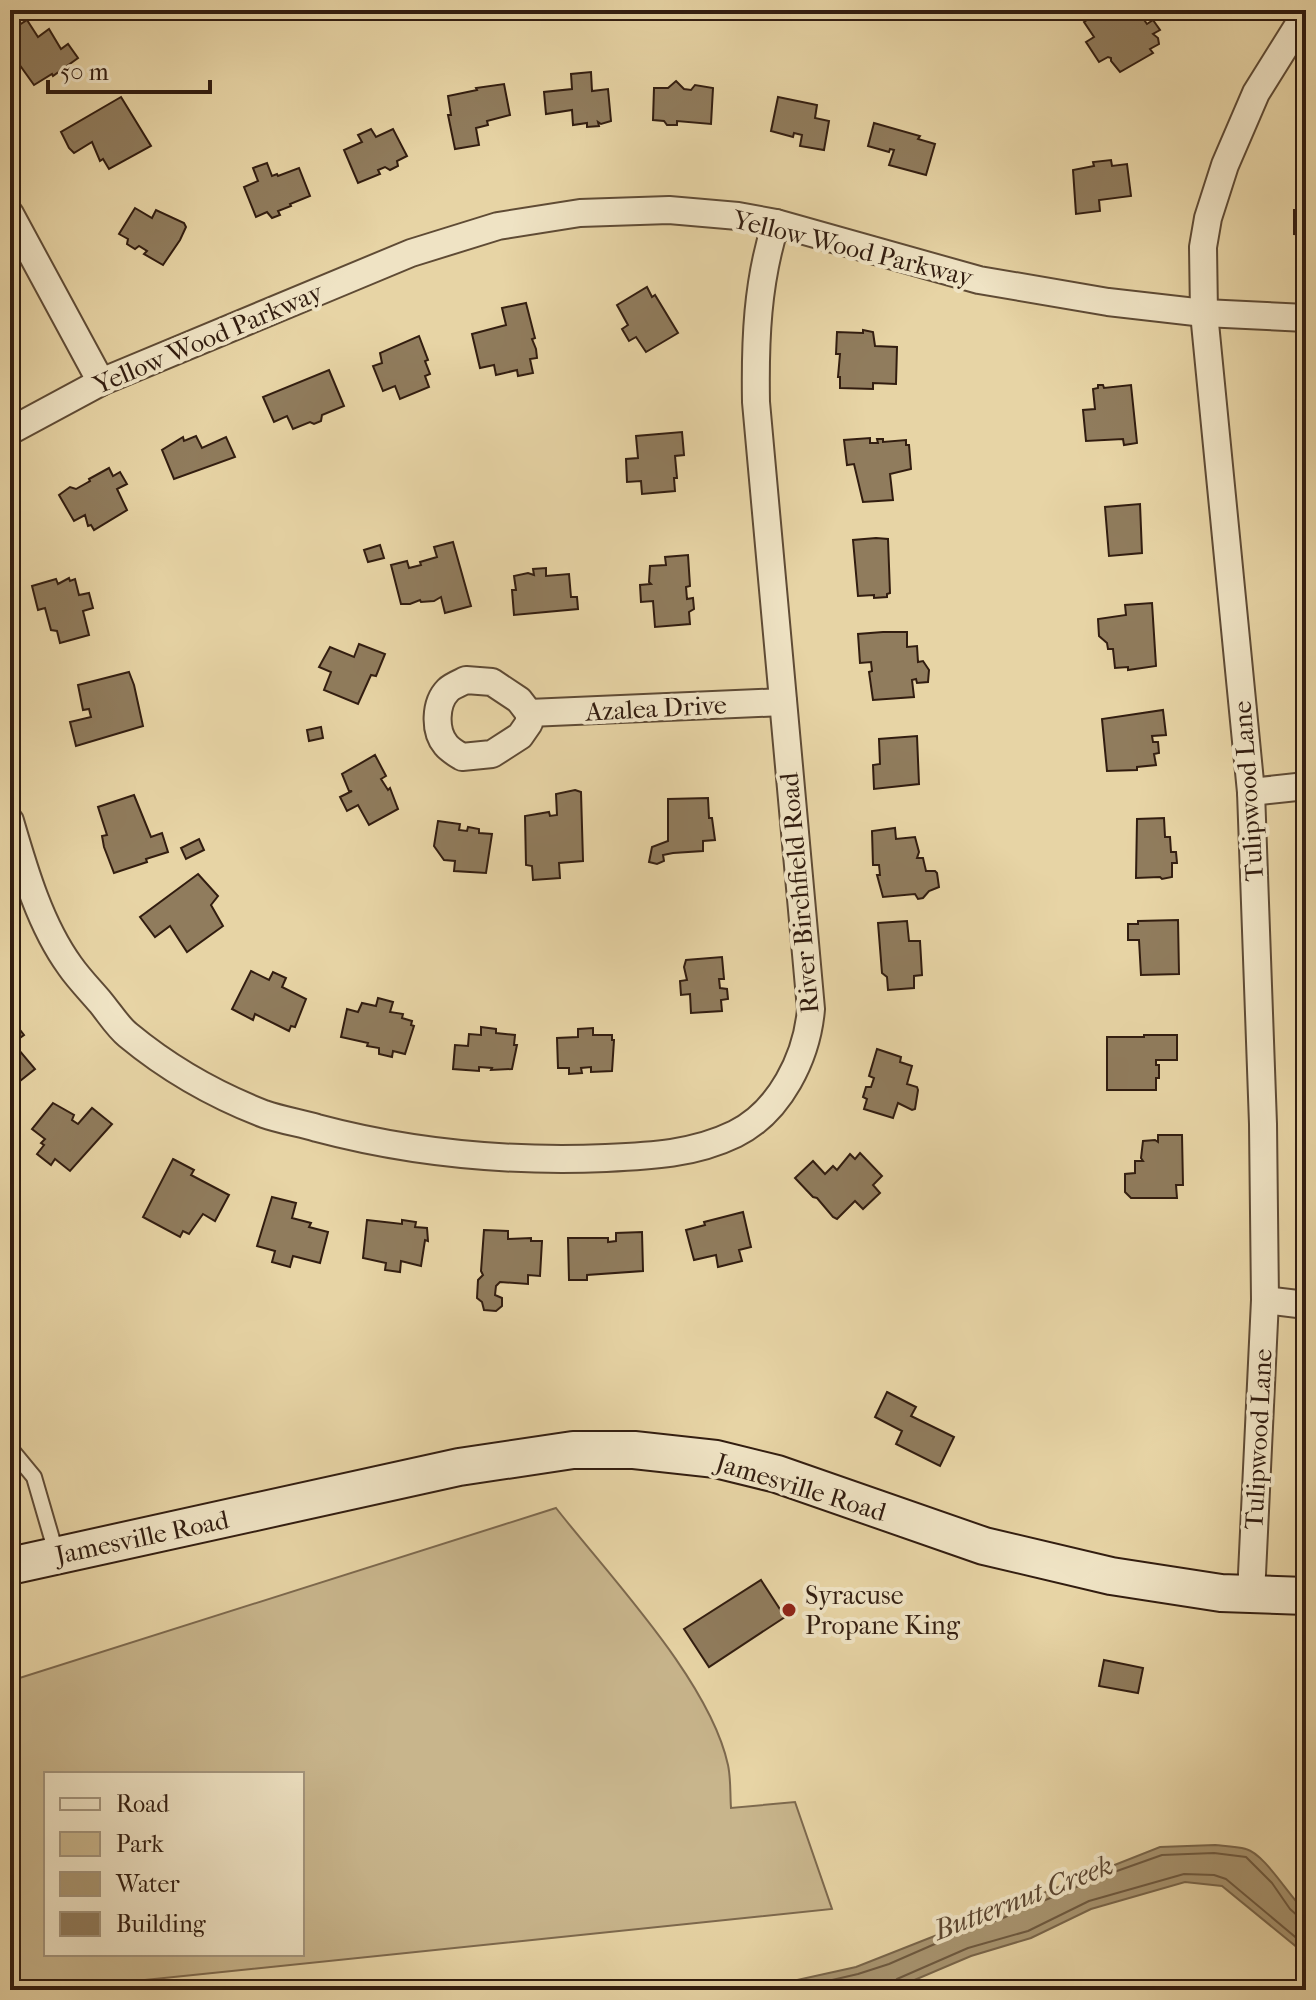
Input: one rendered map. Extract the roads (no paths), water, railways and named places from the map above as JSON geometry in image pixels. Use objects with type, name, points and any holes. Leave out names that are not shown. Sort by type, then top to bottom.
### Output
[{"type":"street","name":"Tulipwood Lane","points":[[1251,1595],[1265,1300],[1263,1124],[1251,792],[1204,313],[1203,247],[1208,218],[1225,165],[1256,93],[1306,13]]},
{"type":"street","name":"Yellow Wood Parkway","points":[[10,431],[101,382],[411,253],[498,226],[580,213],[669,210],[738,216],[776,223],[979,280],[1108,302],[1204,313],[1306,318]]},
{"type":"street","points":[[10,214],[101,382]]},
{"type":"street","name":"River Birchfield Road","points":[[10,821],[49,931],[69,965],[126,1033],[175,1071],[212,1092],[266,1114],[386,1145],[452,1154],[566,1160],[662,1155],[701,1148],[738,1132],[767,1109],[789,1081],[809,1035],[811,1009],[756,402],[755,333],[766,253],[776,223]]},
{"type":"street","name":"Azalea Drive","points":[[529,713],[783,702]]},
{"type":"street","points":[[1251,792],[1306,786]]},
{"type":"street","points":[[1265,1300],[1306,1305]]},
{"type":"street","name":"Jamesville Road","points":[[10,1566],[459,1467],[573,1450],[634,1450],[716,1459],[777,1474],[984,1546],[1111,1576],[1221,1593],[1306,1596]]},
{"type":"lane","points":[[10,1448],[34,1477],[57,1556]]},
{"type":"water","points":[[1215,1845],[1242,1848],[1253,1853],[1269,1867],[1306,1912],[1306,1962],[1299,1949],[1222,1886],[1185,1882],[1091,1909],[1031,1938],[971,1956],[891,1990],[752,1990],[856,1967],[1160,1847]]},
{"type":"water","points":[[547,1980],[588,1990],[453,1990],[469,1986]]},
{"type":"place","name":"Syracuse Propane King","points":[[789,1610]]},
{"type":"water label","name":"Butternut Creek","points":[[1023,1897]]}]
